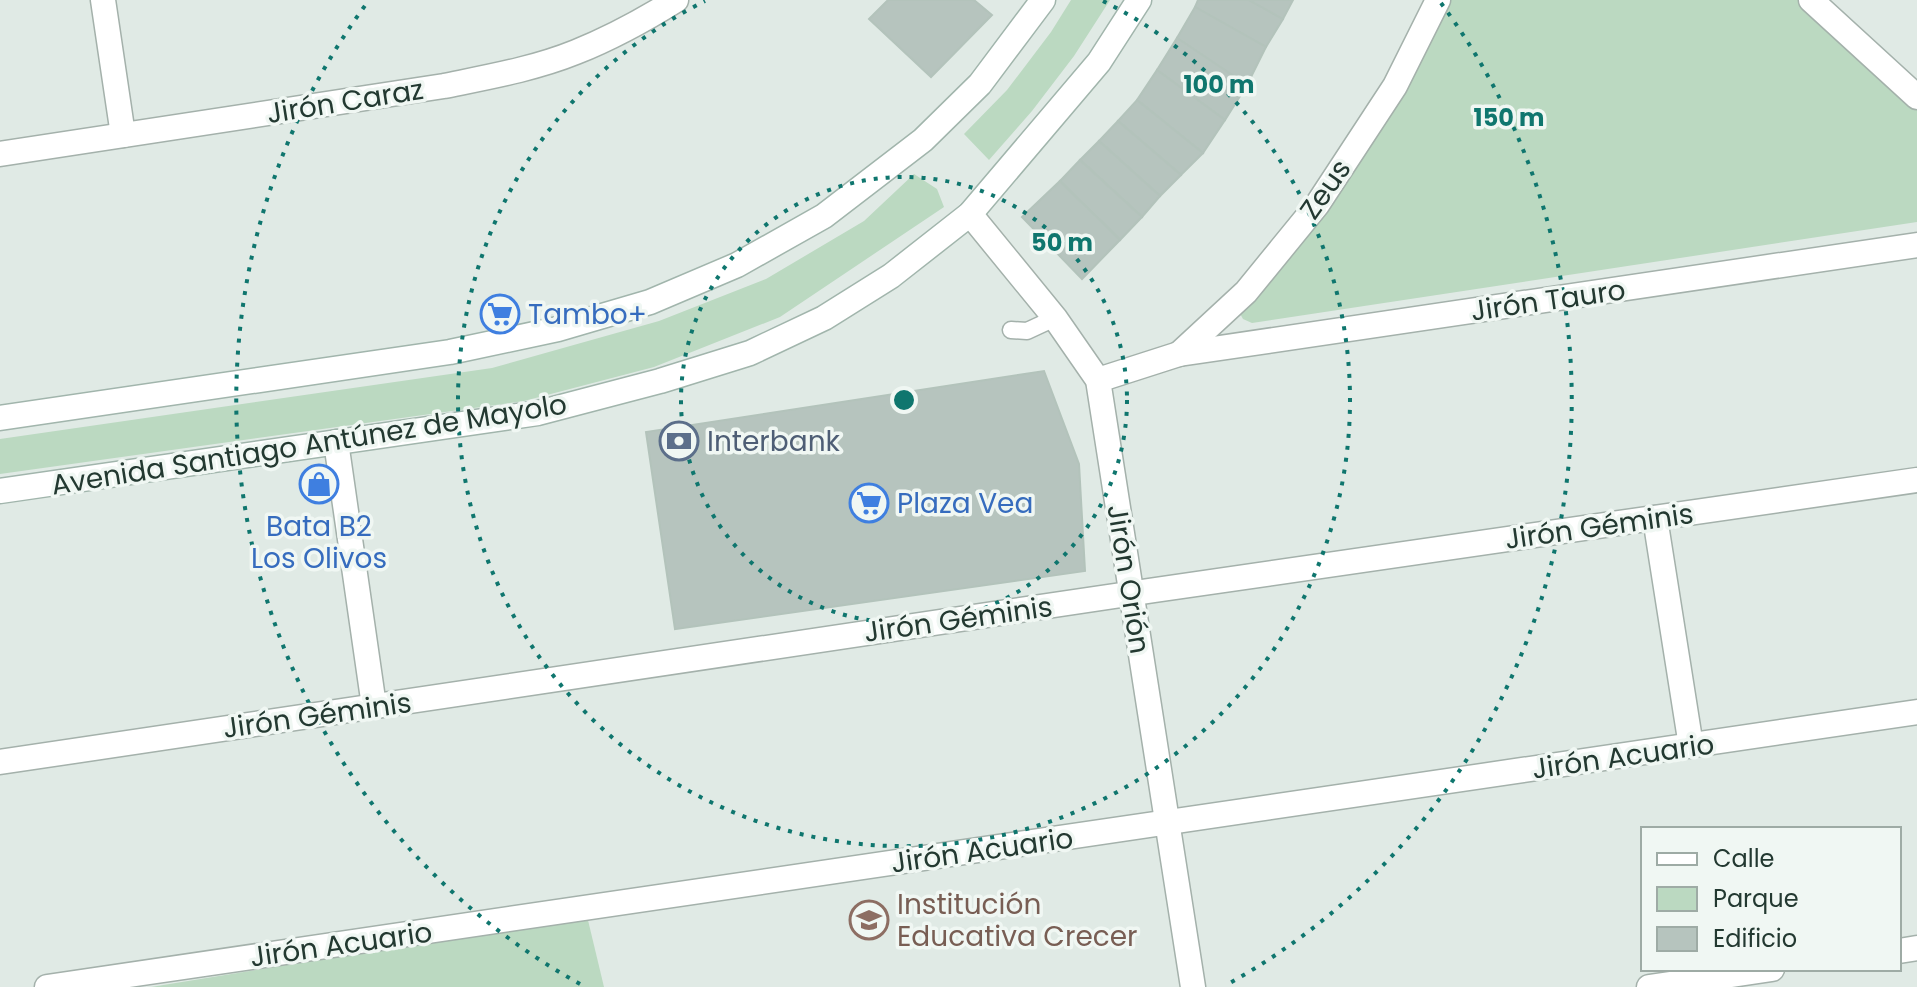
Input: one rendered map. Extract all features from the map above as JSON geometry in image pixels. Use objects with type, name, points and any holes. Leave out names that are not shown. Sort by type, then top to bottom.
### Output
[{"type":"street","points":[[103,0],[123,135]]},
{"type":"street","name":"Jirón Caraz","points":[[0,154],[444,86],[515,71],[576,52],[628,28],[676,0]]},
{"type":"street","name":"Avenida Santiago Antúnez de Mayolo","points":[[0,491],[538,413],[660,381],[750,353],[824,318],[891,276],[970,214],[1099,62],[1139,0]]},
{"type":"street","name":"Zeus","points":[[1179,354],[1246,292],[1317,205],[1395,86],[1438,0]]},
{"type":"street","points":[[1811,0],[1917,97]]},
{"type":"street","points":[[0,418],[450,352],[558,329],[650,302],[737,265],[824,216],[911,149],[980,84],[1038,2]]},
{"type":"street","name":"Jirón Orión","points":[[970,214],[1055,318],[1098,380],[1193,987]]},
{"type":"street","name":"Jirón Tauro","points":[[1098,380],[1179,354],[1917,245]]},
{"type":"street","points":[[336,442],[374,706]]},
{"type":"street","name":"Jirón Géminis","points":[[0,762],[1131,593],[1917,480]]},
{"type":"street","points":[[1655,518],[1691,746]]},
{"type":"street","name":"Jirón Acuario","points":[[62,986],[1917,712]]},
{"type":"street","points":[[1649,987],[1758,971]]},
{"type":"lane","points":[[1011,330],[1027,331],[1055,318]]},
{"type":"green space","points":[[1071,0],[1110,0],[1074,56],[989,160],[964,134],[1007,90]]},
{"type":"green space","points":[[1446,0],[1803,0],[1917,107],[1917,222],[1252,323],[1243,319],[1239,312]]},
{"type":"green space","points":[[914,174],[937,189],[944,207],[780,317],[654,367],[524,401],[0,474],[0,439],[492,368],[659,321],[766,279],[864,221]]},
{"type":"green space","points":[[587,916],[604,987],[151,987]]},
{"type":"building","points":[[888,0],[974,0],[992,15],[931,77],[869,19]]},
{"type":"building","points":[[1198,0],[1249,0],[1283,19],[1266,47],[1195,7]]},
{"type":"building","points":[[1249,0],[1293,0],[1283,19]]},
{"type":"building","points":[[1195,7],[1266,47],[1247,85],[1177,38]]},
{"type":"building","points":[[1177,38],[1247,85],[1225,120],[1157,70]]},
{"type":"building","points":[[1157,70],[1225,120],[1203,153],[1137,100]]},
{"type":"building","points":[[1137,100],[1203,153],[1181,175],[1118,121]]},
{"type":"building","points":[[1118,121],[1181,175],[1160,196],[1099,141]]},
{"type":"building","points":[[1099,141],[1160,196],[1142,217],[1080,160]]},
{"type":"building","points":[[1080,160],[1142,217],[1120,240],[1060,181]]},
{"type":"building","points":[[1060,181],[1120,240],[1082,279],[1022,217]]},
{"type":"building","points":[[1044,371],[1079,464],[1085,571],[675,629],[646,432]]},
{"type":"place","name":"Tambo+","points":[[500,314]]},
{"type":"place","name":"Interbank","points":[[679,441]]},
{"type":"place","name":"Bata B2 Los Olivos","points":[[319,484]]},
{"type":"place","name":"Plaza Vea","points":[[869,503]]},
{"type":"place","name":"Institución Educativa Crecer","points":[[869,920]]}]
